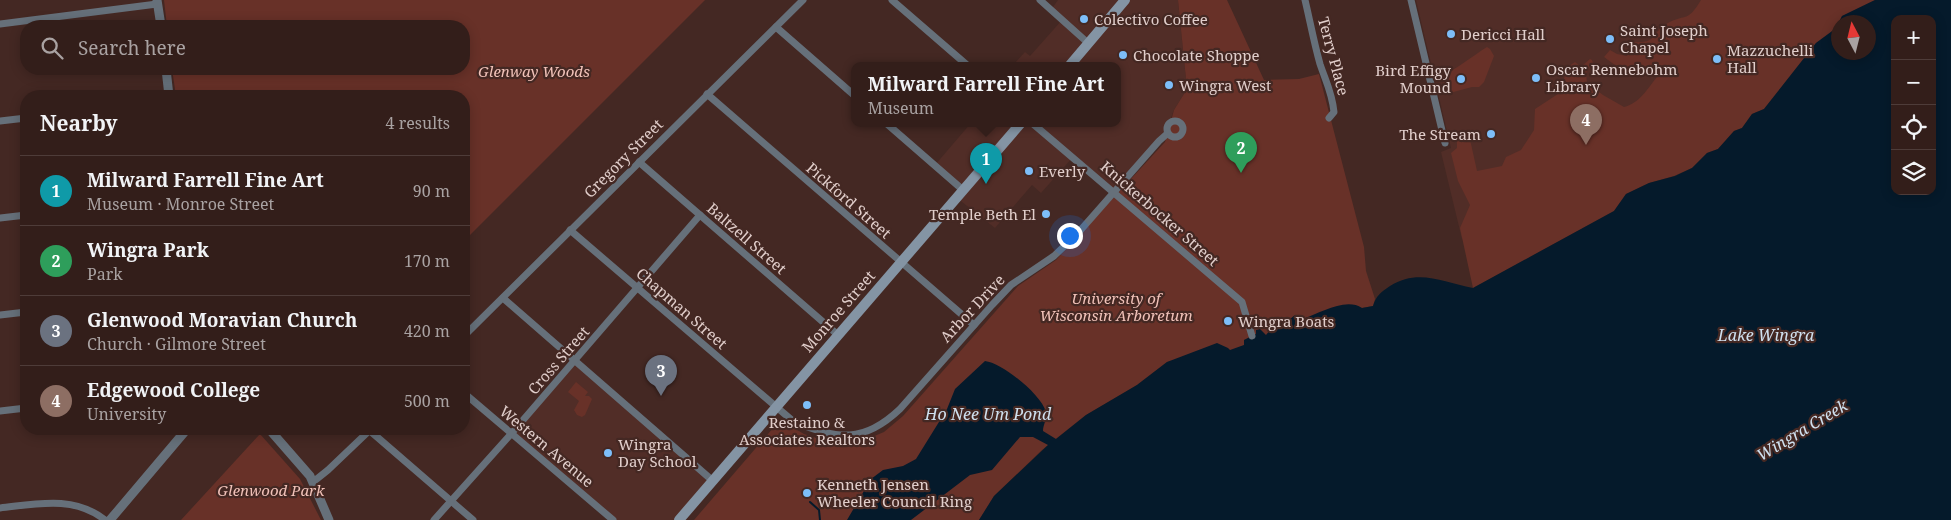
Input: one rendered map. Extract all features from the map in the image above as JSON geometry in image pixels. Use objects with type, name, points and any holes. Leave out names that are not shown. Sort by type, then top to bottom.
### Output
[{"type":"main road","points":[[1072,62],[1125,0]]},
{"type":"main road","name":"Monroe Street","points":[[679,520],[1018,127]]},
{"type":"street","name":"Gregory Street","points":[[470,330],[802,0]]},
{"type":"street","points":[[892,0],[964,62]]},
{"type":"street","name":"Terry Place","points":[[1305,0],[1320,62],[1332,97],[1334,112],[1329,118]]},
{"type":"street","points":[[1411,0],[1445,143]]},
{"type":"street","points":[[1042,1],[1088,43]]},
{"type":"street","points":[[29,20],[157,2],[159,20]]},
{"type":"street","points":[[0,24],[20,21]]},
{"type":"street","points":[[776,27],[851,93]]},
{"type":"street","points":[[167,75],[168,90]]},
{"type":"street","name":"Pickford Street","points":[[707,94],[974,325]]},
{"type":"street","points":[[0,121],[20,119]]},
{"type":"street","points":[[891,127],[963,190]]},
{"type":"street","name":"Knickerbocker Street","points":[[1037,127],[1242,302],[1252,336]]},
{"type":"street","name":"Arbor Drive","points":[[775,407],[794,422],[820,432],[838,436],[848,436],[876,428],[890,419],[1011,286],[1054,256],[1078,233],[1168,133]]},
{"type":"street","name":"Baltzell Street","points":[[639,162],[838,335]]},
{"type":"street","points":[[0,218],[20,216]]},
{"type":"street","name":"Cross Street","points":[[434,520],[700,216]]},
{"type":"street","name":"Chapman Street","points":[[570,230],[775,407]]},
{"type":"street","points":[[503,298],[713,481]]},
{"type":"street","points":[[0,315],[20,313]]},
{"type":"street","name":"Western Avenue","points":[[470,398],[613,520]]},
{"type":"street","points":[[0,411],[20,409]]},
{"type":"street","points":[[110,520],[182,435]]},
{"type":"street","points":[[274,435],[299,462],[313,482],[329,520]]},
{"type":"street","points":[[313,482],[365,435]]},
{"type":"street","points":[[376,435],[473,520]]},
{"type":"street","points":[[0,508],[58,502],[86,509],[105,520]]},
{"type":"shaded area","points":[[1058,0],[1178,0],[1187,89],[1174,110],[1166,132],[1114,191],[1073,157],[1041,193],[1032,185],[995,228],[957,198],[963,190],[935,165],[968,127],[1121,127],[1121,62],[1016,62],[1025,52],[1030,56],[1062,20],[1051,10]]},
{"type":"shaded area","points":[[1416,0],[1875,0],[1844,15],[1831,15],[1831,31],[1462,239],[1441,152],[1451,148]]},
{"type":"shaded area","name":"Wingra Day School","points":[[574,361],[713,481],[679,520],[613,520],[511,434]]},
{"type":"green space","name":"Glenway Woods","points":[[164,0],[705,0],[470,235],[470,90],[175,90],[173,75],[470,75],[470,20],[166,20]]},
{"type":"green space","name":"University of Wisconsin Arboretum","points":[[1178,0],[1227,0],[1264,80],[1299,79],[1319,74],[1364,247],[1366,271],[1375,299],[1373,306],[1362,308],[1343,305],[1303,319],[1295,315],[1289,320],[1276,323],[1266,336],[1260,329],[1256,334],[1244,340],[1245,345],[1230,351],[1167,362],[1137,385],[1086,415],[1042,450],[994,496],[979,520],[694,520],[780,420],[804,434],[826,441],[843,443],[860,442],[884,432],[903,416],[1018,286],[1056,260],[1165,142],[1174,110],[1187,89]]},
{"type":"green space","points":[[1701,0],[1875,0],[1844,15],[1831,15],[1831,32],[1816,43],[1764,109],[1752,114],[1742,128],[1734,131],[1718,149],[1707,153],[1692,168],[1674,176],[1649,183],[1626,194],[1614,211],[1473,288],[1460,228],[1470,205],[1458,181],[1451,153],[1457,148],[1457,138],[1469,135],[1477,171],[1502,166],[1506,157],[1521,150],[1534,130],[1535,109],[1558,94],[1569,66],[1575,62],[1581,67],[1590,59],[1593,63],[1586,73],[1587,83],[1624,107],[1630,105],[1643,95],[1657,77],[1640,64],[1630,76],[1604,57],[1610,50],[1627,56],[1632,49],[1632,42],[1651,40],[1662,27],[1674,20],[1689,15]]},
{"type":"green space","points":[[1487,47],[1494,56],[1484,82],[1479,87],[1446,94],[1442,76]]},
{"type":"green space","points":[[576,382],[588,392],[585,396],[589,396],[592,399],[585,415],[582,417],[577,415],[574,410],[579,401],[568,392]]},
{"type":"green space","name":"Glenwood Park","points":[[261,435],[300,479],[321,520],[181,520]]},
{"type":"water","name":"Lake Wingra","points":[[1875,0],[1951,0],[1951,520],[979,520],[994,496],[1048,445],[1033,437],[1020,437],[992,470],[970,475],[911,520],[847,520],[871,479],[883,470],[903,466],[916,459],[947,409],[955,389],[985,361],[1001,367],[1029,388],[1043,405],[1046,412],[1043,431],[1056,439],[1086,415],[1137,385],[1167,362],[1217,343],[1230,350],[1244,345],[1244,340],[1256,334],[1256,330],[1260,329],[1266,335],[1276,323],[1289,320],[1295,315],[1302,315],[1303,319],[1341,305],[1356,305],[1362,308],[1373,306],[1377,297],[1384,290],[1400,281],[1411,278],[1431,278],[1473,288],[1614,211],[1626,194],[1649,183],[1675,176],[1692,168],[1707,153],[1718,149],[1734,131],[1742,128],[1752,114],[1764,109],[1816,43],[1831,32],[1831,60],[1876,60],[1876,15],[1844,15]]},
{"type":"waterway","points":[[810,502],[819,510],[820,520]]},
{"type":"place","name":"Colectivo Coffee","points":[[1084,19]]},
{"type":"place","name":"Dericci Hall","points":[[1451,34]]},
{"type":"place","name":"Saint Joseph Chapel","points":[[1610,39]]},
{"type":"place","name":"Chocolate Shoppe","points":[[1123,55]]},
{"type":"place","name":"Mazzuchelli Hall","points":[[1717,59]]},
{"type":"place","name":"Oscar Rennebohm Library","points":[[1536,78]]},
{"type":"place","name":"Bird Effigy Mound","points":[[1461,79]]},
{"type":"place","name":"Wingra West","points":[[1169,85]]},
{"type":"place","name":"The Stream","points":[[1491,134]]},
{"type":"place","name":"Edgewood College","points":[[1586,145]]},
{"type":"place","name":"Everly","points":[[1029,171]]},
{"type":"place","name":"Wingra Park","points":[[1241,173]]},
{"type":"place","name":"Milward Farrell Fine Art","points":[[986,184]]},
{"type":"place","name":"Temple Beth El","points":[[1046,214]]},
{"type":"place","name":"Wingra Boats","points":[[1228,321]]},
{"type":"place","name":"Glenwood Moravian Church","points":[[661,396]]},
{"type":"place","name":"Restaino & Associates Realtors","points":[[807,405]]},
{"type":"place","name":"Wingra Day School","points":[[608,453]]},
{"type":"place","name":"Kenneth Jensen Wheeler Council Ring","points":[[807,493]]},
{"type":"water label","name":"Ho Nee Um Pond","points":[[988,414]]},
{"type":"water label","name":"Wingra Creek","points":[[1802,430]]}]
